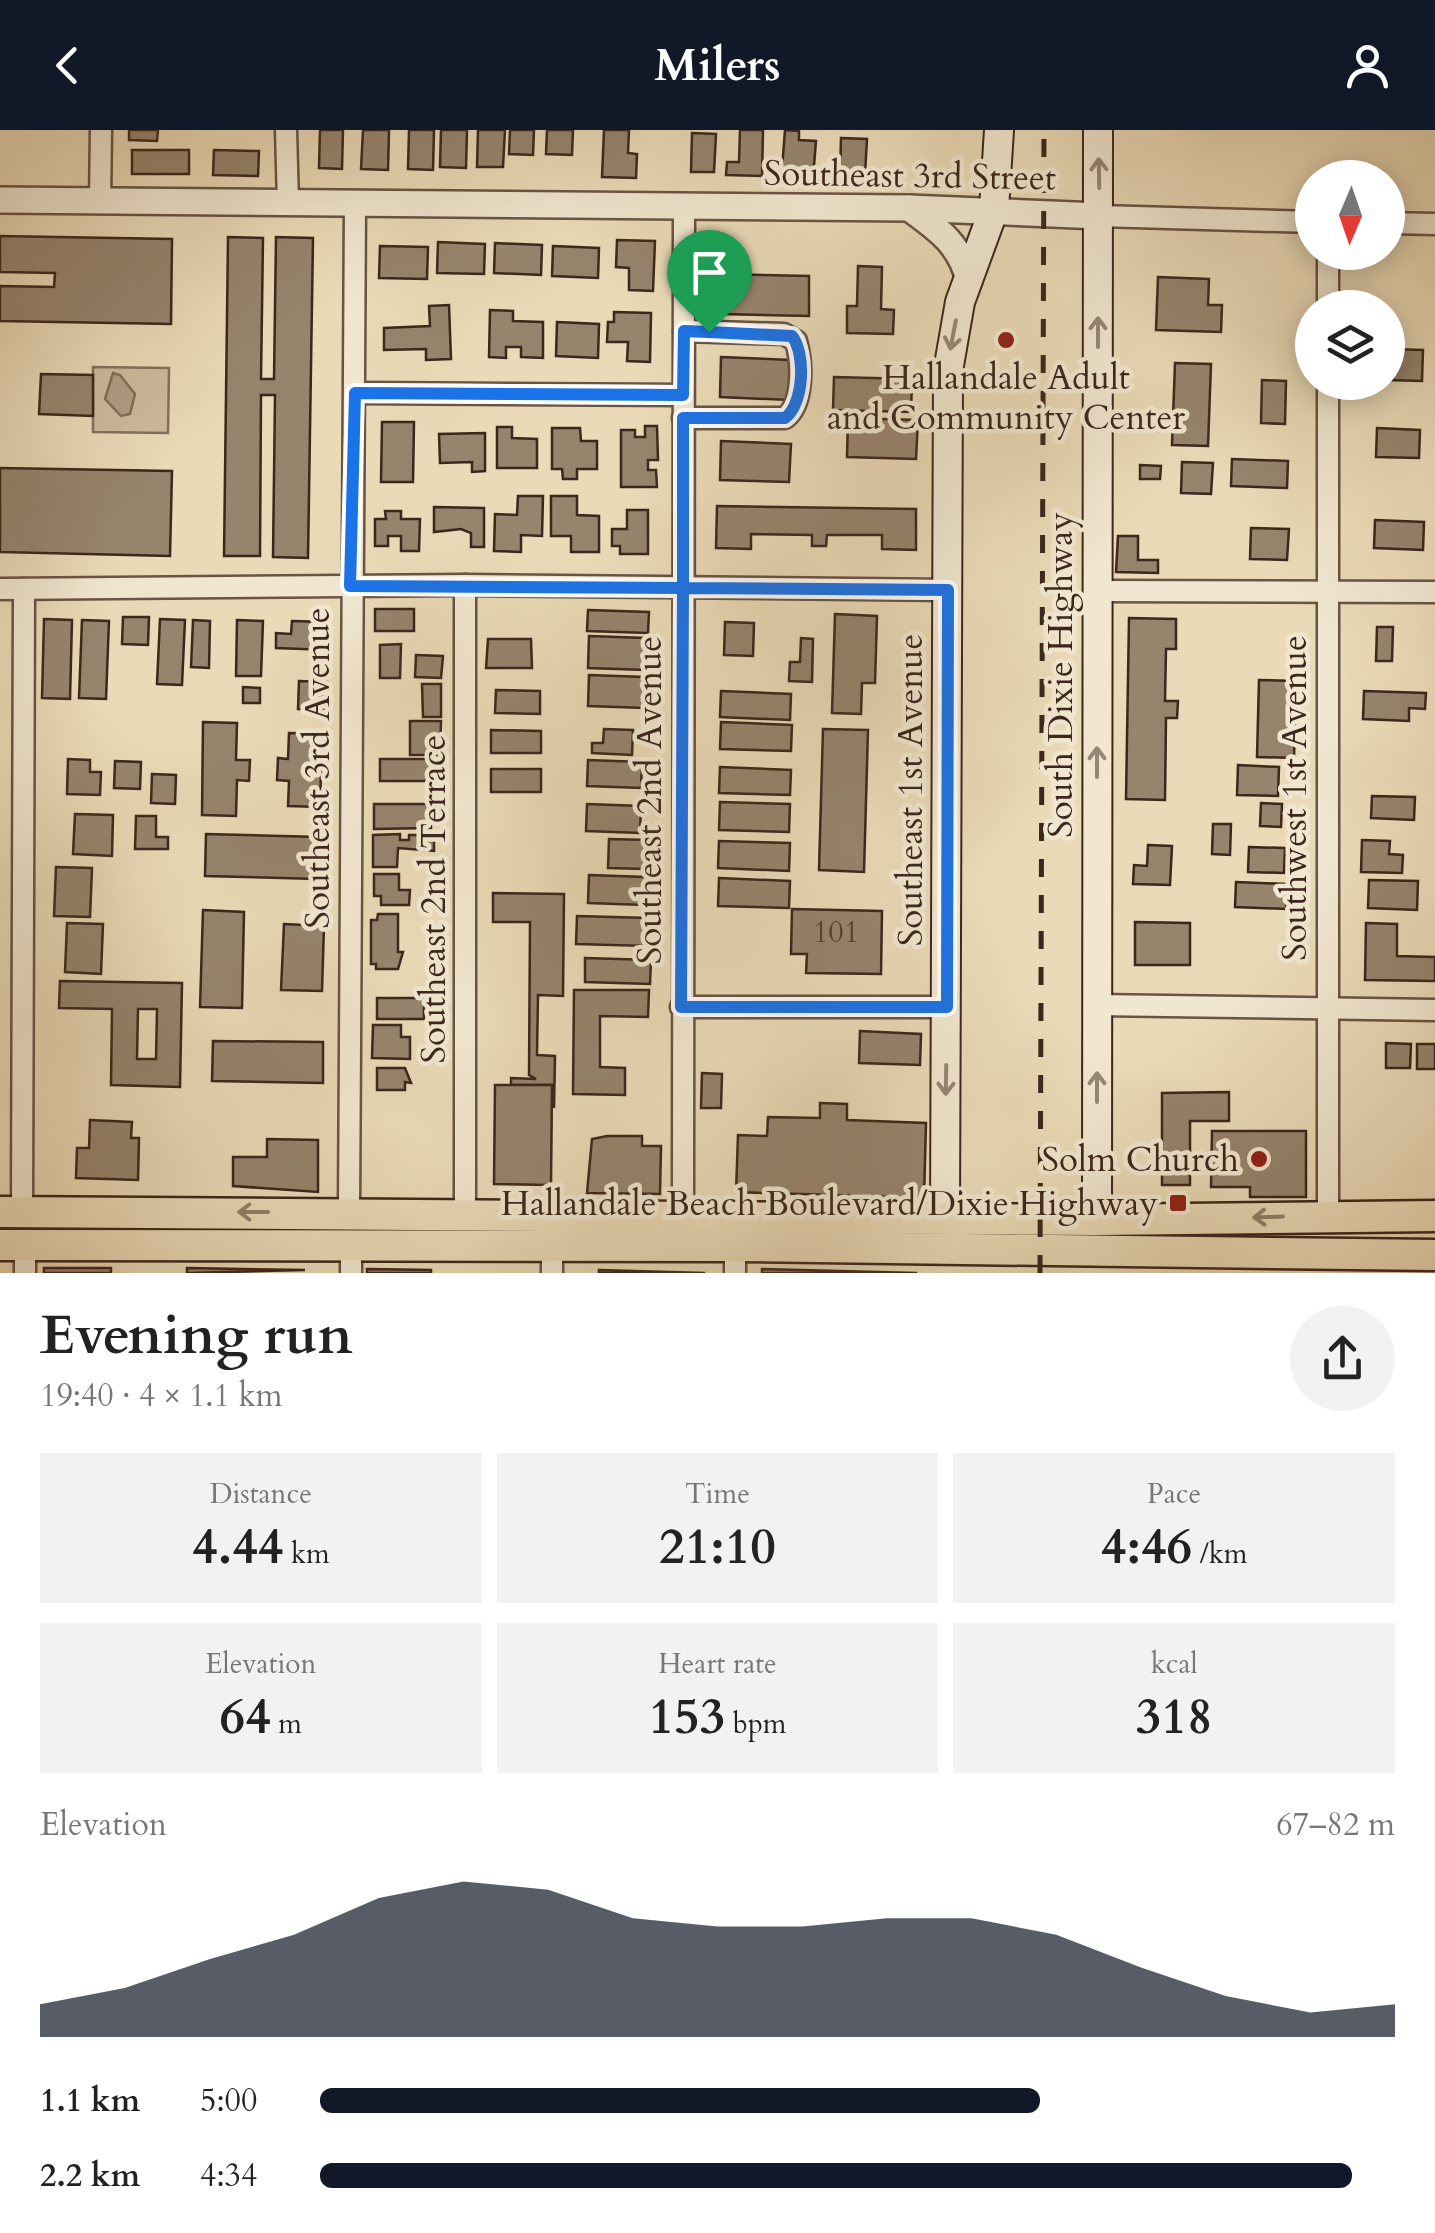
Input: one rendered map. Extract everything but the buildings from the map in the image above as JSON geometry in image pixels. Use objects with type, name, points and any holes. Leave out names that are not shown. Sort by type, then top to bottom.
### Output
[{"type":"main road","name":"Southeast 1st Avenue","points":[[945,1218],[948,371],[954,328],[994,210],[999,130]]},
{"type":"main road","name":"South Dixie Highway","points":[[1097,1220],[1098,130]]},
{"type":"main road","points":[[17,1254],[264,1243],[300,1234],[349,1211]]},
{"type":"main road","points":[[11,1212],[349,1211],[1097,1220],[1435,1216]]},
{"type":"main road","points":[[351,1260],[362,1238],[466,1224],[508,1213]]},
{"type":"main road","points":[[552,1260],[567,1232],[654,1232],[684,1214]]},
{"type":"main road","points":[[945,1218],[950,1261]]},
{"type":"main road","points":[[1096,1263],[1097,1220]]},
{"type":"main road","points":[[264,1243],[351,1260],[1327,1264],[1435,1255]]},
{"type":"street","points":[[100,200],[102,130]]},
{"type":"street","points":[[286,130],[288,204]]},
{"type":"street","name":"Southeast 3rd Street","points":[[0,200],[909,208],[1099,216]]},
{"type":"street","name":"Southeast 3rd Avenue","points":[[349,1211],[355,205]]},
{"type":"street","name":"Southeast 2nd Avenue","points":[[684,206],[684,1214]]},
{"type":"street","points":[[909,208],[948,237],[963,257],[968,280]]},
{"type":"street","points":[[1099,216],[1295,222]]},
{"type":"street","points":[[1405,223],[1435,224]]},
{"type":"street","points":[[683,418],[785,418],[797,402],[800,364],[796,341],[784,334],[684,331]]},
{"type":"street","points":[[355,393],[683,395]]},
{"type":"street","name":"Southwest 1st Avenue","points":[[1328,400],[1328,1215]]},
{"type":"street","points":[[0,589],[465,585],[948,590]]},
{"type":"street","name":"Southeast 2nd Terrace","points":[[464,1212],[465,585]]},
{"type":"street","points":[[11,1212],[24,589]]},
{"type":"street","points":[[1097,591],[1435,592]]},
{"type":"street","points":[[1097,1005],[1435,1010]]},
{"type":"street","points":[[681,1007],[947,1007]]},
{"type":"shaded area","points":[[93,367],[169,368],[168,433],[93,432]]},
{"type":"shaded area","points":[[113,373],[120,375],[135,394],[130,414],[121,416],[105,399]]},
{"type":"railway","points":[[1040,1273],[1044,130]]},
{"type":"place","name":"Hallandale Adult and Community Center","points":[[1006,340]]},
{"type":"place","name":"Solm Church","points":[[1259,1159]]},
{"type":"place","name":"Hallandale Beach Boulevard/Dixie Highway","points":[[1178,1203]]},
{"type":"route","points":[[709,332],[684,331],[683,395],[355,393],[350,586],[683,588],[681,1007],[947,1007],[948,590],[683,588],[683,418],[785,418],[794,412],[797,402],[800,364],[798,346],[792,336],[709,332]]}]
